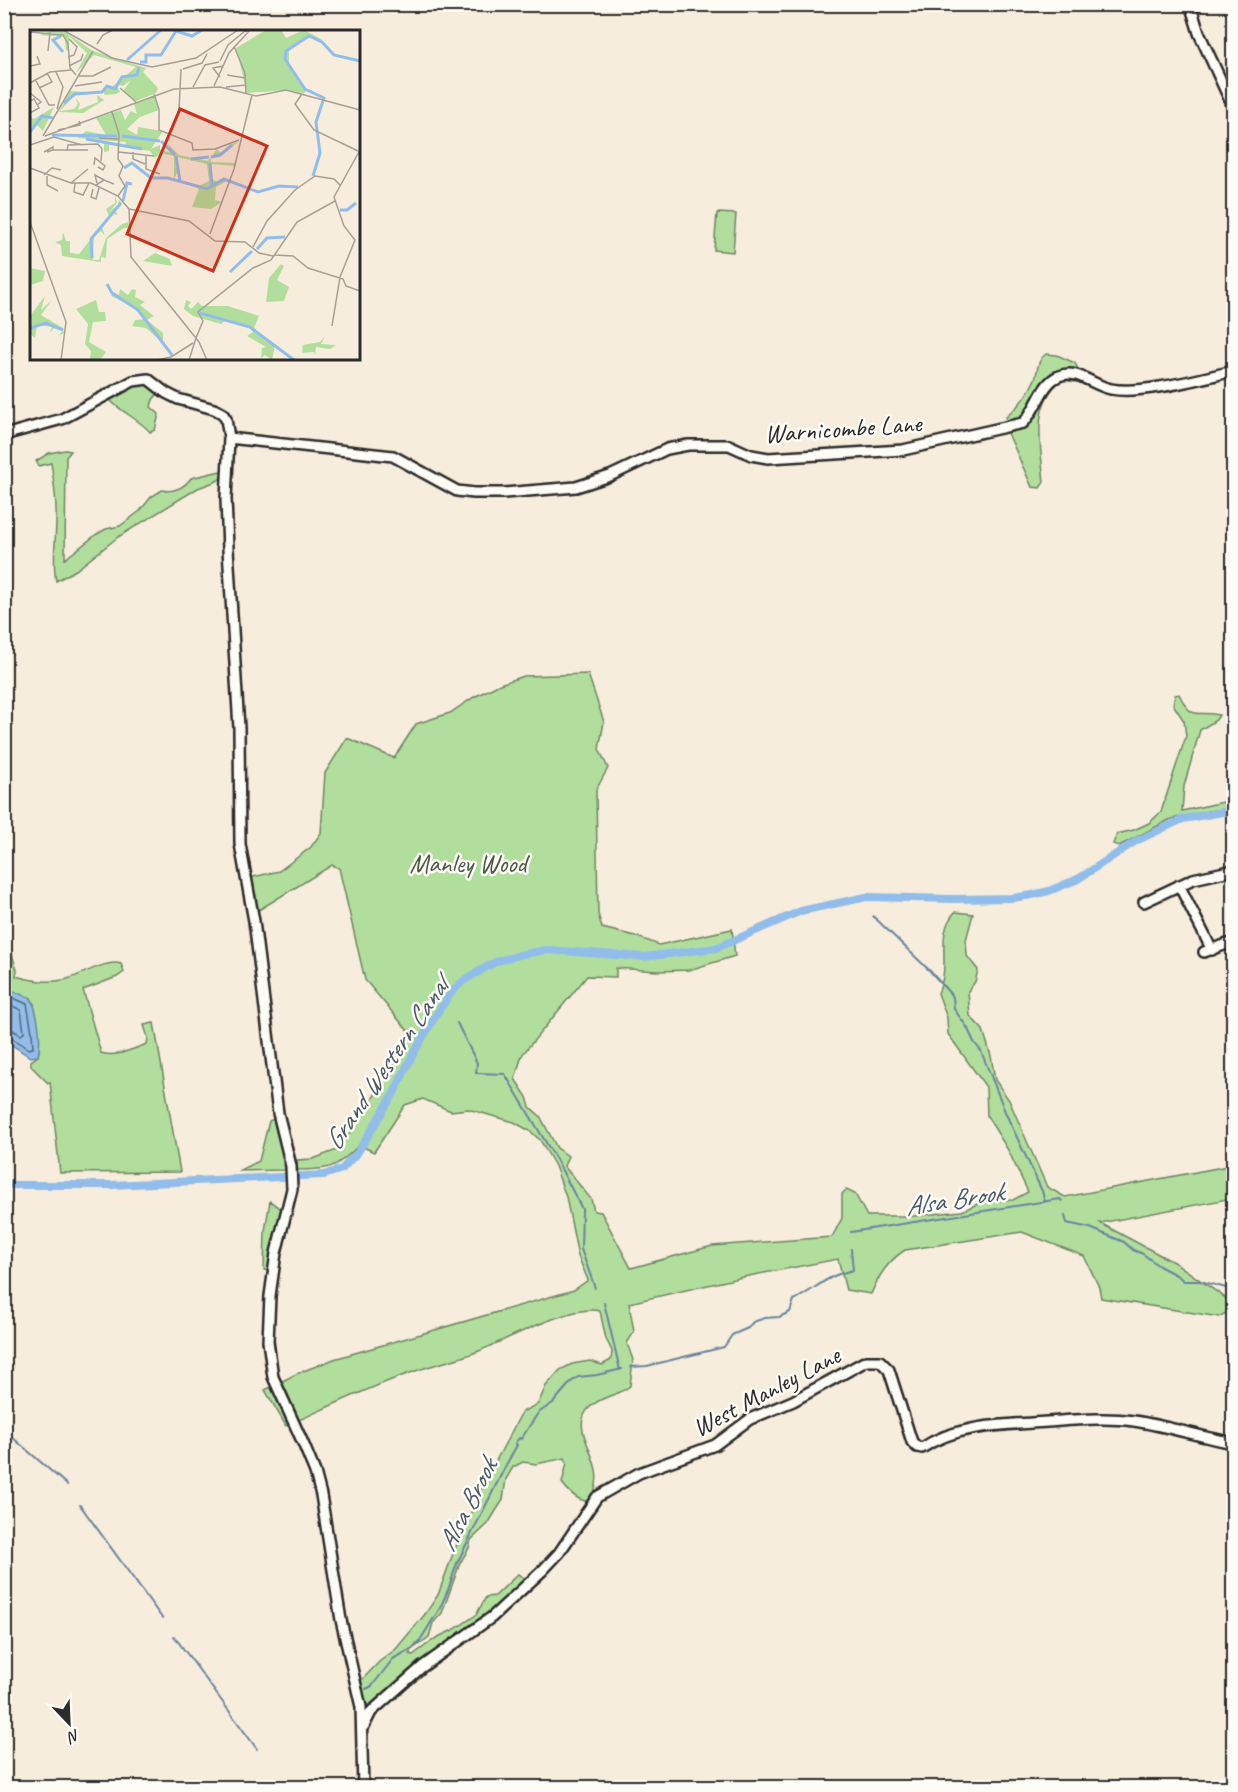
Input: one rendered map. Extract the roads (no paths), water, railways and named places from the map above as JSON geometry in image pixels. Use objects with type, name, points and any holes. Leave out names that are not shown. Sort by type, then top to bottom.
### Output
[{"type":"street","points":[[1190,4],[1199,33],[1233,109]]},
{"type":"street","name":"Warnicombe Lane","points":[[229,438],[335,451],[385,454],[402,460],[458,491],[504,493],[586,484],[610,476],[668,449],[688,445],[729,445],[756,456],[768,458],[903,450],[1023,423],[1055,378],[1069,374],[1110,389],[1129,390],[1233,371]]},
{"type":"street","points":[[4,435],[62,419],[133,381],[142,379],[148,379],[178,399],[222,413],[226,419],[229,438],[226,499],[238,728],[240,844],[254,921],[278,1113],[291,1167],[292,1189],[276,1253],[270,1296],[268,1341],[273,1377],[311,1462],[321,1495],[341,1620],[361,1707],[363,1788]]},
{"type":"street","points":[[1144,902],[1208,874],[1233,870]]},
{"type":"street","points":[[1179,885],[1208,951],[1227,944]]},
{"type":"street","name":"West Manley Lane","points":[[361,1728],[371,1712],[422,1667],[492,1617],[543,1570],[559,1553],[597,1497],[639,1473],[715,1445],[750,1419],[793,1401],[866,1361],[880,1361],[889,1371],[912,1442],[917,1447],[922,1448],[951,1434],[986,1427],[1103,1420],[1154,1424],[1233,1443]]},
{"type":"street","points":[[361,1707],[371,1712]]},
{"type":"water","points":[[4,988],[31,998],[39,1027],[38,1056],[30,1057],[5,1040]]},
{"type":"waterway","name":"Grand Western Canal","points":[[4,1185],[111,1185],[324,1175],[342,1169],[358,1152],[394,1093],[412,1056],[439,1010],[452,992],[463,981],[495,962],[547,950],[644,957],[716,948],[801,911],[866,897],[955,899],[1013,898],[1032,895],[1049,891],[1078,879],[1136,841],[1183,819],[1234,810]]},
{"type":"waterway","points":[[873,916],[930,971],[953,997],[954,1009],[981,1051],[1045,1202]]},
{"type":"waterway","points":[[457,1023],[477,1063],[476,1073],[505,1074],[557,1161],[582,1209],[581,1249],[595,1288]]},
{"type":"waterway","name":"Alsa Brook","points":[[851,1232],[1060,1199],[1062,1201]]},
{"type":"waterway","name":"Alsa Brook","points":[[1065,1216],[1067,1223],[1090,1228],[1124,1242],[1133,1250],[1184,1281],[1200,1281],[1234,1290]]},
{"type":"waterway","name":"Alsa Brook","points":[[630,1367],[647,1366],[724,1347],[732,1335],[748,1328],[753,1322],[779,1317],[790,1312],[794,1300],[834,1276],[853,1270],[851,1249]]},
{"type":"waterway","points":[[604,1303],[620,1370]]},
{"type":"waterway","name":"Alsa Brook","points":[[366,1689],[372,1686],[393,1659],[419,1642],[440,1608],[457,1563],[517,1445],[515,1443],[519,1438],[521,1439],[538,1413],[553,1403],[578,1377],[622,1369]]},
{"type":"waterway","points":[[4,1430],[67,1485]]},
{"type":"waterway","points":[[80,1505],[162,1618]]},
{"type":"waterway","points":[[174,1636],[257,1749]]},
{"type":"park label","name":"Manley Wood","points":[[468,863]]}]
